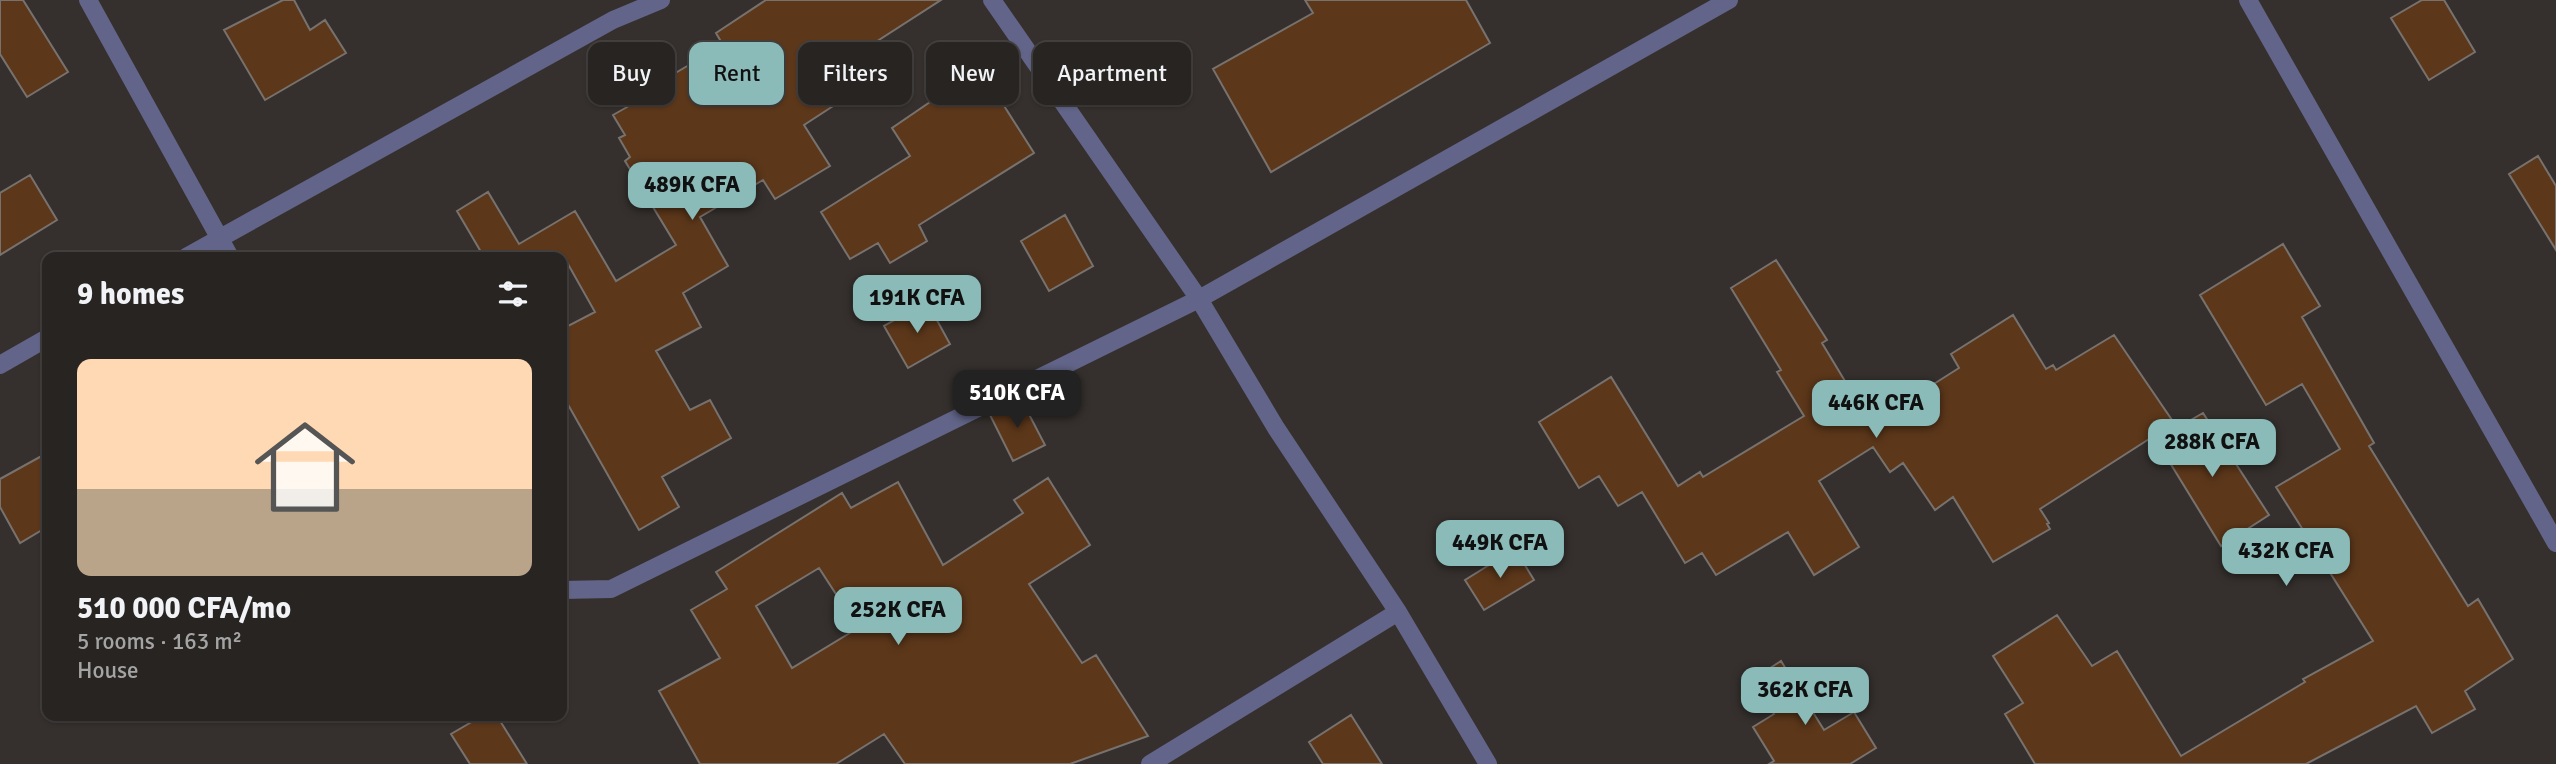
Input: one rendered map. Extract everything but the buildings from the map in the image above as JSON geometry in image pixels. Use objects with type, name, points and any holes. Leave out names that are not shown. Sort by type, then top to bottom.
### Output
[{"type":"street","points":[[88,0],[227,252]]},
{"type":"street","points":[[195,252],[612,20],[661,0]]},
{"type":"street","points":[[992,0],[1199,299],[1276,428],[1398,612],[1488,764]]},
{"type":"street","points":[[567,590],[611,589],[1199,299],[1729,0]]},
{"type":"street","points":[[2248,0],[2556,543]]},
{"type":"street","points":[[0,365],[42,341]]},
{"type":"street","points":[[1150,764],[1398,612]]}]
